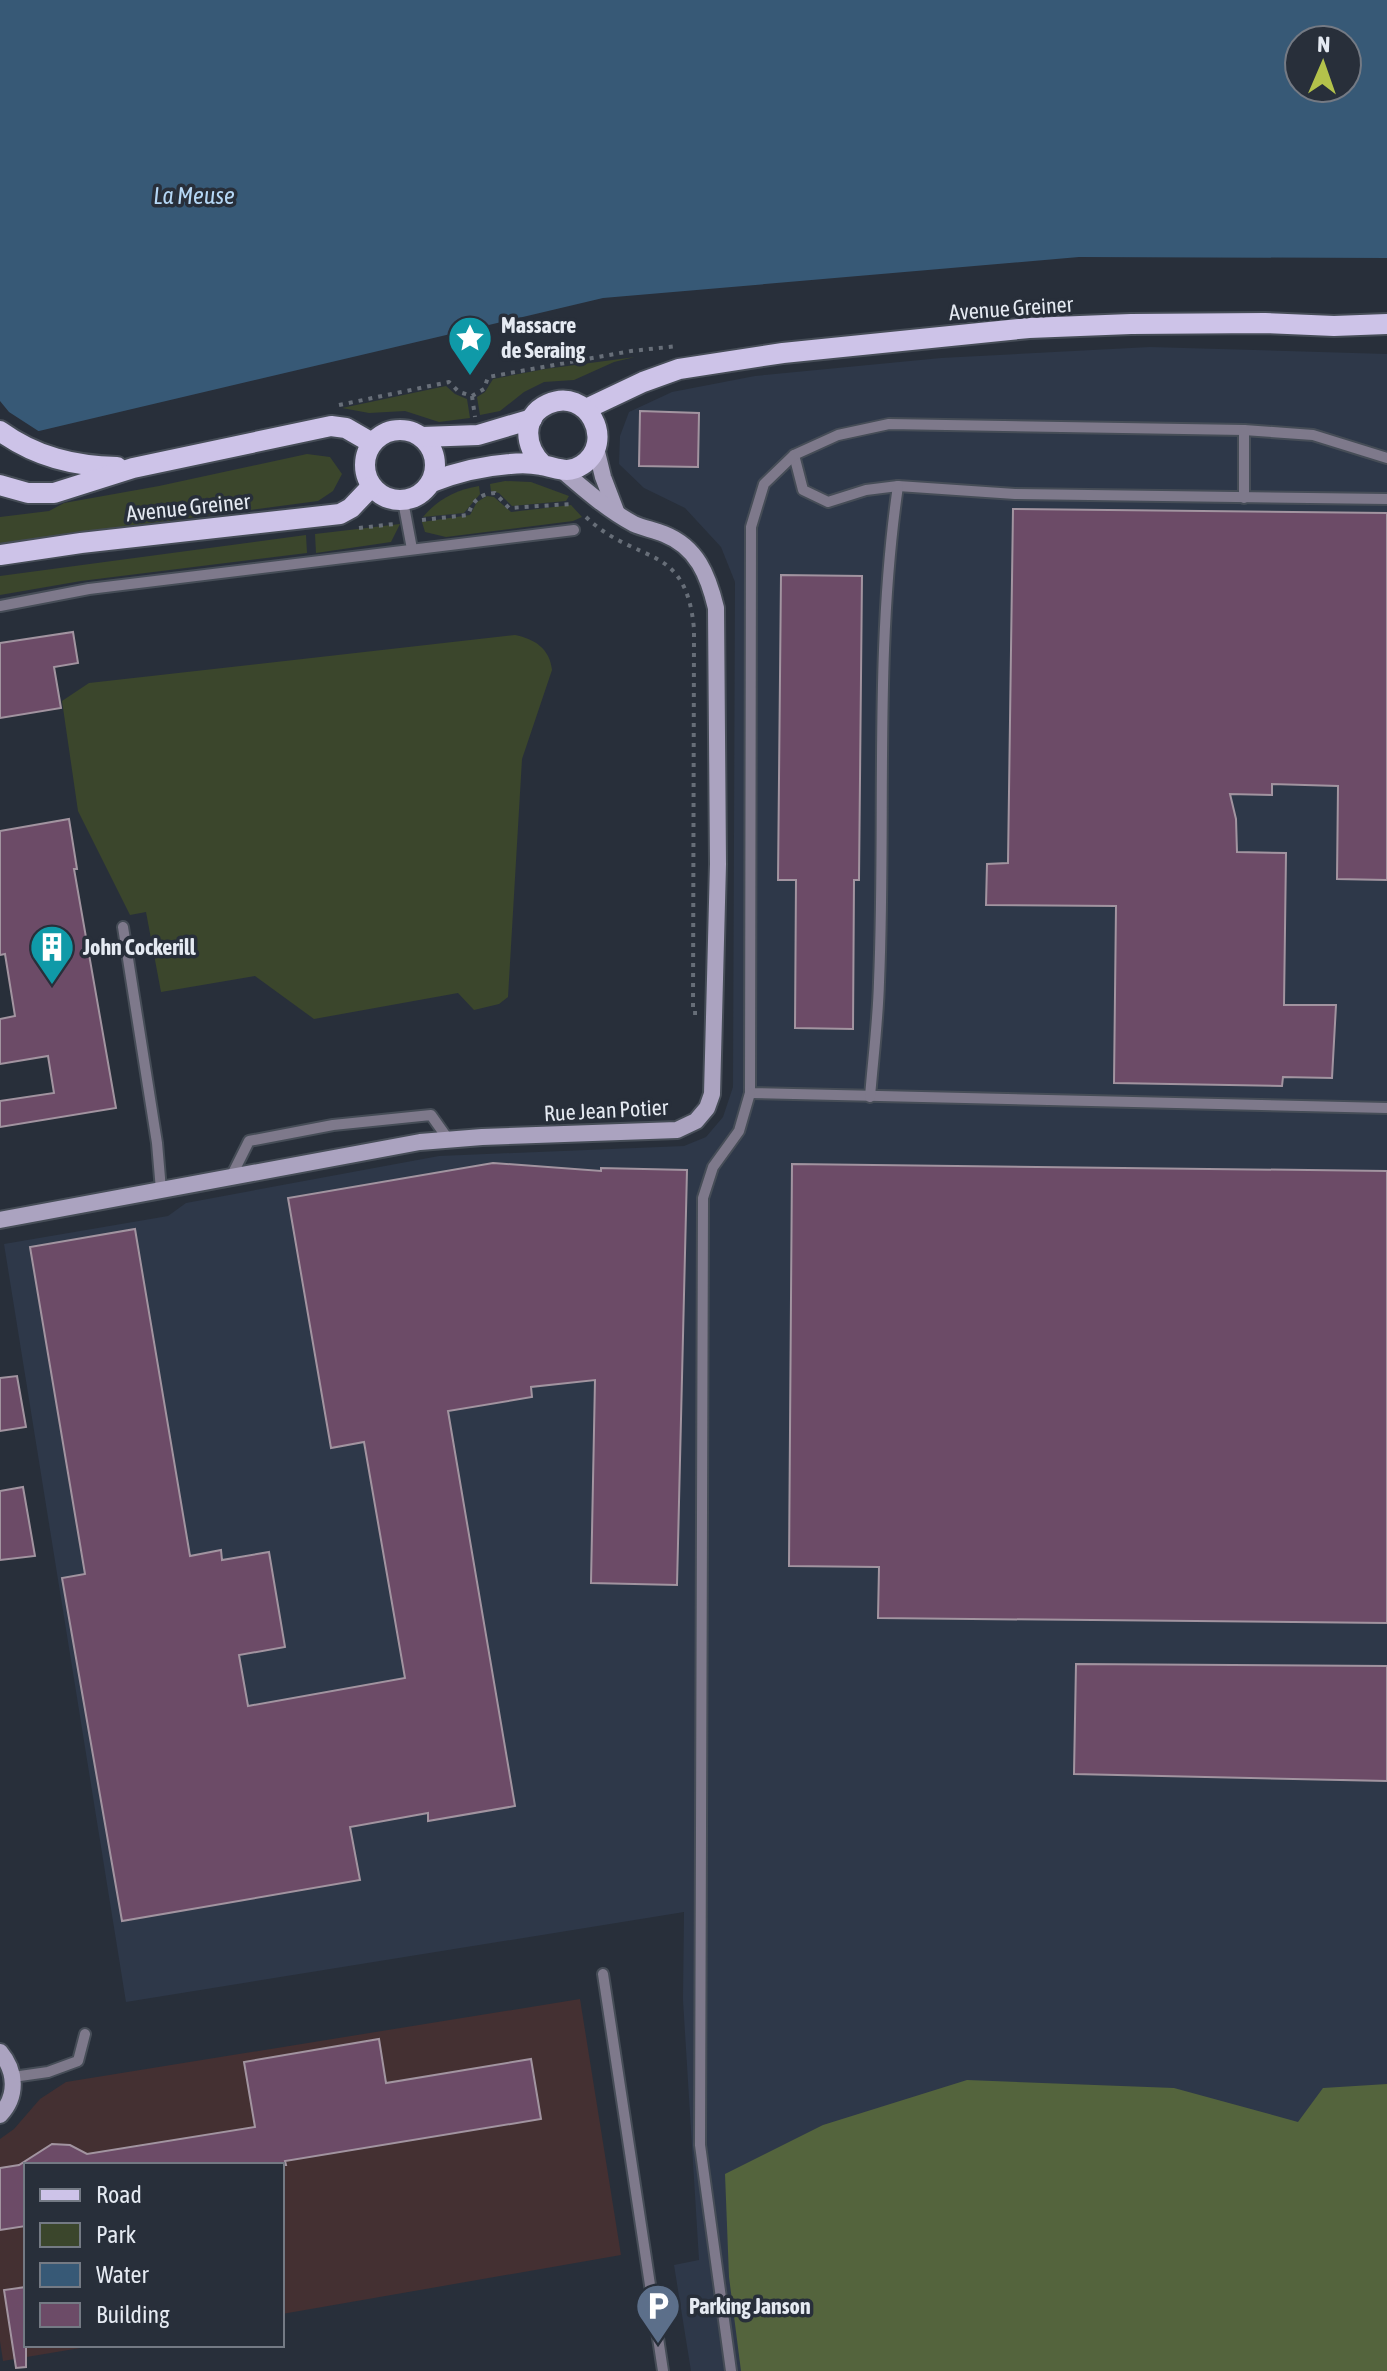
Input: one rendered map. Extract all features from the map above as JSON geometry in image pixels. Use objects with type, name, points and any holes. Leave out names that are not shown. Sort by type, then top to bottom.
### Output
[{"type":"main road","name":"Avenue Greiner","points":[[592,417],[643,382],[679,369],[732,359],[1029,328],[1191,323],[1387,324]]},
{"type":"main road","points":[[553,468],[530,449],[528,428],[532,419],[547,404],[556,401],[577,403],[592,417],[603,477],[616,511]]},
{"type":"main road","points":[[422,437],[478,435],[532,419]]},
{"type":"main road","points":[[0,485],[28,493],[54,493],[133,468],[331,426],[346,428],[372,443]]},
{"type":"main road","points":[[391,431],[412,431],[422,437],[435,457],[432,482],[415,498],[403,501],[380,495],[371,487],[364,464],[372,443],[391,431]]},
{"type":"main road","points":[[8,436],[64,462],[93,467],[133,468]]},
{"type":"main road","points":[[432,482],[470,469],[510,464],[553,468],[583,465],[596,448]]},
{"type":"main road","name":"Rue Jean Potier","points":[[0,1220],[448,1139],[677,1130],[696,1121],[707,1108],[712,1094],[718,864],[716,608],[708,577],[688,548],[667,535],[635,524],[553,468]]},
{"type":"main road","name":"Avenue Greiner","points":[[0,555],[340,514],[351,508],[371,487]]},
{"type":"main road","points":[[0,2052],[13,2077],[13,2093],[7,2108],[0,2115]]},
{"type":"lane","points":[[731,2371],[700,2145],[703,1198],[713,1167],[739,1131],[750,1093],[751,527],[764,484],[794,455],[838,435],[889,424],[1244,430],[1313,435],[1387,458]]},
{"type":"lane","points":[[1244,430],[1244,498]]},
{"type":"lane","points":[[794,455],[803,490],[828,502],[866,490],[898,486],[1015,494],[1387,499]]},
{"type":"lane","points":[[870,1097],[879,983],[883,649],[889,542],[898,486]]},
{"type":"lane","points":[[403,501],[412,549]]},
{"type":"lane","points":[[0,606],[89,589],[574,530]]},
{"type":"lane","points":[[123,927],[157,1143],[161,1190]]},
{"type":"lane","points":[[750,1093],[1387,1108]]},
{"type":"lane","points":[[231,1177],[249,1141],[333,1125],[431,1115],[448,1139]]},
{"type":"lane","points":[[603,1974],[663,2371]]},
{"type":"lane","points":[[13,2077],[48,2072],[78,2061],[85,2034]]},
{"type":"path","points":[[332,407],[449,382],[459,392],[472,396],[484,389],[488,377],[631,351],[679,346]]},
{"type":"path","points":[[352,528],[468,515],[472,503],[486,494],[495,493],[509,508],[573,504],[599,529],[665,563],[680,577],[692,602],[694,629],[693,1013],[715,1013]]},
{"type":"shaded area","points":[[1150,347],[1387,354],[1387,2371],[691,2371],[674,2265],[699,2260],[683,2000],[684,1912],[126,2002],[4,1244],[168,1216],[186,1203],[439,1156],[684,1146],[706,1137],[723,1117],[733,1087],[735,582],[721,547],[685,508],[644,488],[619,464],[620,436],[629,412],[672,392],[755,376],[941,358]]},
{"type":"shaded area","points":[[580,1999],[621,2255],[284,2314],[284,2163],[24,2163],[24,2347],[86,2347],[3,2361],[0,2341],[0,2139],[14,2129],[40,2099],[66,2082]]},
{"type":"green space","points":[[635,357],[614,362],[574,380],[544,382],[524,392],[500,411],[480,415],[477,397],[485,392],[493,379]]},
{"type":"green space","points":[[446,386],[467,399],[470,418],[439,422],[405,411],[369,413],[342,408]]},
{"type":"green space","points":[[307,454],[330,457],[342,474],[333,491],[318,501],[0,543],[0,517],[49,511],[64,503]]},
{"type":"green space","points":[[531,482],[569,496],[566,501],[512,506],[499,493],[491,491],[490,484]]},
{"type":"green space","points":[[479,486],[480,494],[464,513],[423,517],[448,496]]},
{"type":"green space","points":[[487,496],[494,497],[511,512],[571,505],[582,517],[573,521],[446,537],[425,532],[422,522],[470,515],[477,502]]},
{"type":"green space","points":[[400,524],[391,542],[316,553],[315,534]]},
{"type":"green space","points":[[306,535],[307,553],[81,581],[0,595],[0,576]]},
{"type":"green space","points":[[515,635],[540,646],[548,656],[552,670],[522,759],[508,997],[499,1004],[474,1010],[458,993],[314,1019],[255,976],[161,992],[146,912],[130,915],[78,811],[62,701],[89,683]]},
{"type":"green space","points":[[967,2080],[1174,2088],[1298,2122],[1323,2088],[1387,2084],[1387,2371],[741,2371],[729,2277],[725,2174],[823,2125]]},
{"type":"water","name":"La Meuse","points":[[0,0],[1387,0],[1387,258],[1079,257],[603,298],[0,442]]},
{"type":"pier","points":[[0,401],[9,412],[43,434],[0,446]]},
{"type":"building","points":[[640,411],[699,413],[698,467],[639,466]]},
{"type":"building","points":[[1013,509],[1387,513],[1387,880],[1337,879],[1338,786],[1272,784],[1272,795],[1230,794],[1236,819],[1237,852],[1286,853],[1284,1005],[1336,1005],[1332,1078],[1283,1077],[1282,1086],[1114,1083],[1116,906],[986,905],[987,864],[1008,863]]},
{"type":"building","points":[[781,575],[862,576],[859,880],[854,880],[853,1029],[795,1028],[796,880],[778,880]]},
{"type":"building","points":[[73,632],[78,663],[54,667],[61,708],[0,718],[0,643]]},
{"type":"building","name":"John Cockerill","points":[[69,819],[77,869],[74,869],[116,1108],[0,1127],[0,1101],[54,1093],[48,1056],[0,1064],[0,1019],[15,1016],[5,954],[0,955],[0,831]]},
{"type":"building","points":[[493,1163],[601,1171],[601,1168],[687,1170],[677,1585],[591,1583],[595,1380],[531,1387],[532,1397],[448,1411],[515,1806],[428,1821],[428,1813],[350,1827],[360,1880],[122,1921],[62,1578],[85,1574],[30,1247],[135,1229],[190,1556],[221,1550],[222,1560],[269,1552],[285,1647],[239,1655],[248,1706],[405,1678],[364,1442],[331,1448],[288,1198]]},
{"type":"building","points":[[792,1164],[1387,1171],[1387,1623],[878,1618],[879,1567],[789,1566]]},
{"type":"building","points":[[17,1376],[26,1427],[0,1431],[0,1378]]},
{"type":"building","points":[[23,1487],[35,1556],[0,1560],[0,1491]]},
{"type":"building","points":[[1076,1664],[1387,1666],[1387,1781],[1074,1774]]},
{"type":"building","points":[[379,2039],[386,2083],[531,2059],[541,2119],[285,2161],[286,2165],[24,2163],[24,2226],[0,2230],[0,2168],[19,2165],[52,2144],[70,2145],[87,2154],[255,2127],[244,2062]]},
{"type":"building","points":[[24,2287],[26,2367],[16,2368],[4,2290]]},
{"type":"place","name":"Massacre de Seraing","points":[[470,377]]},
{"type":"place","name":"John Cockerill","points":[[52,986]]},
{"type":"place","name":"Parking Janson","points":[[658,2345]]}]
